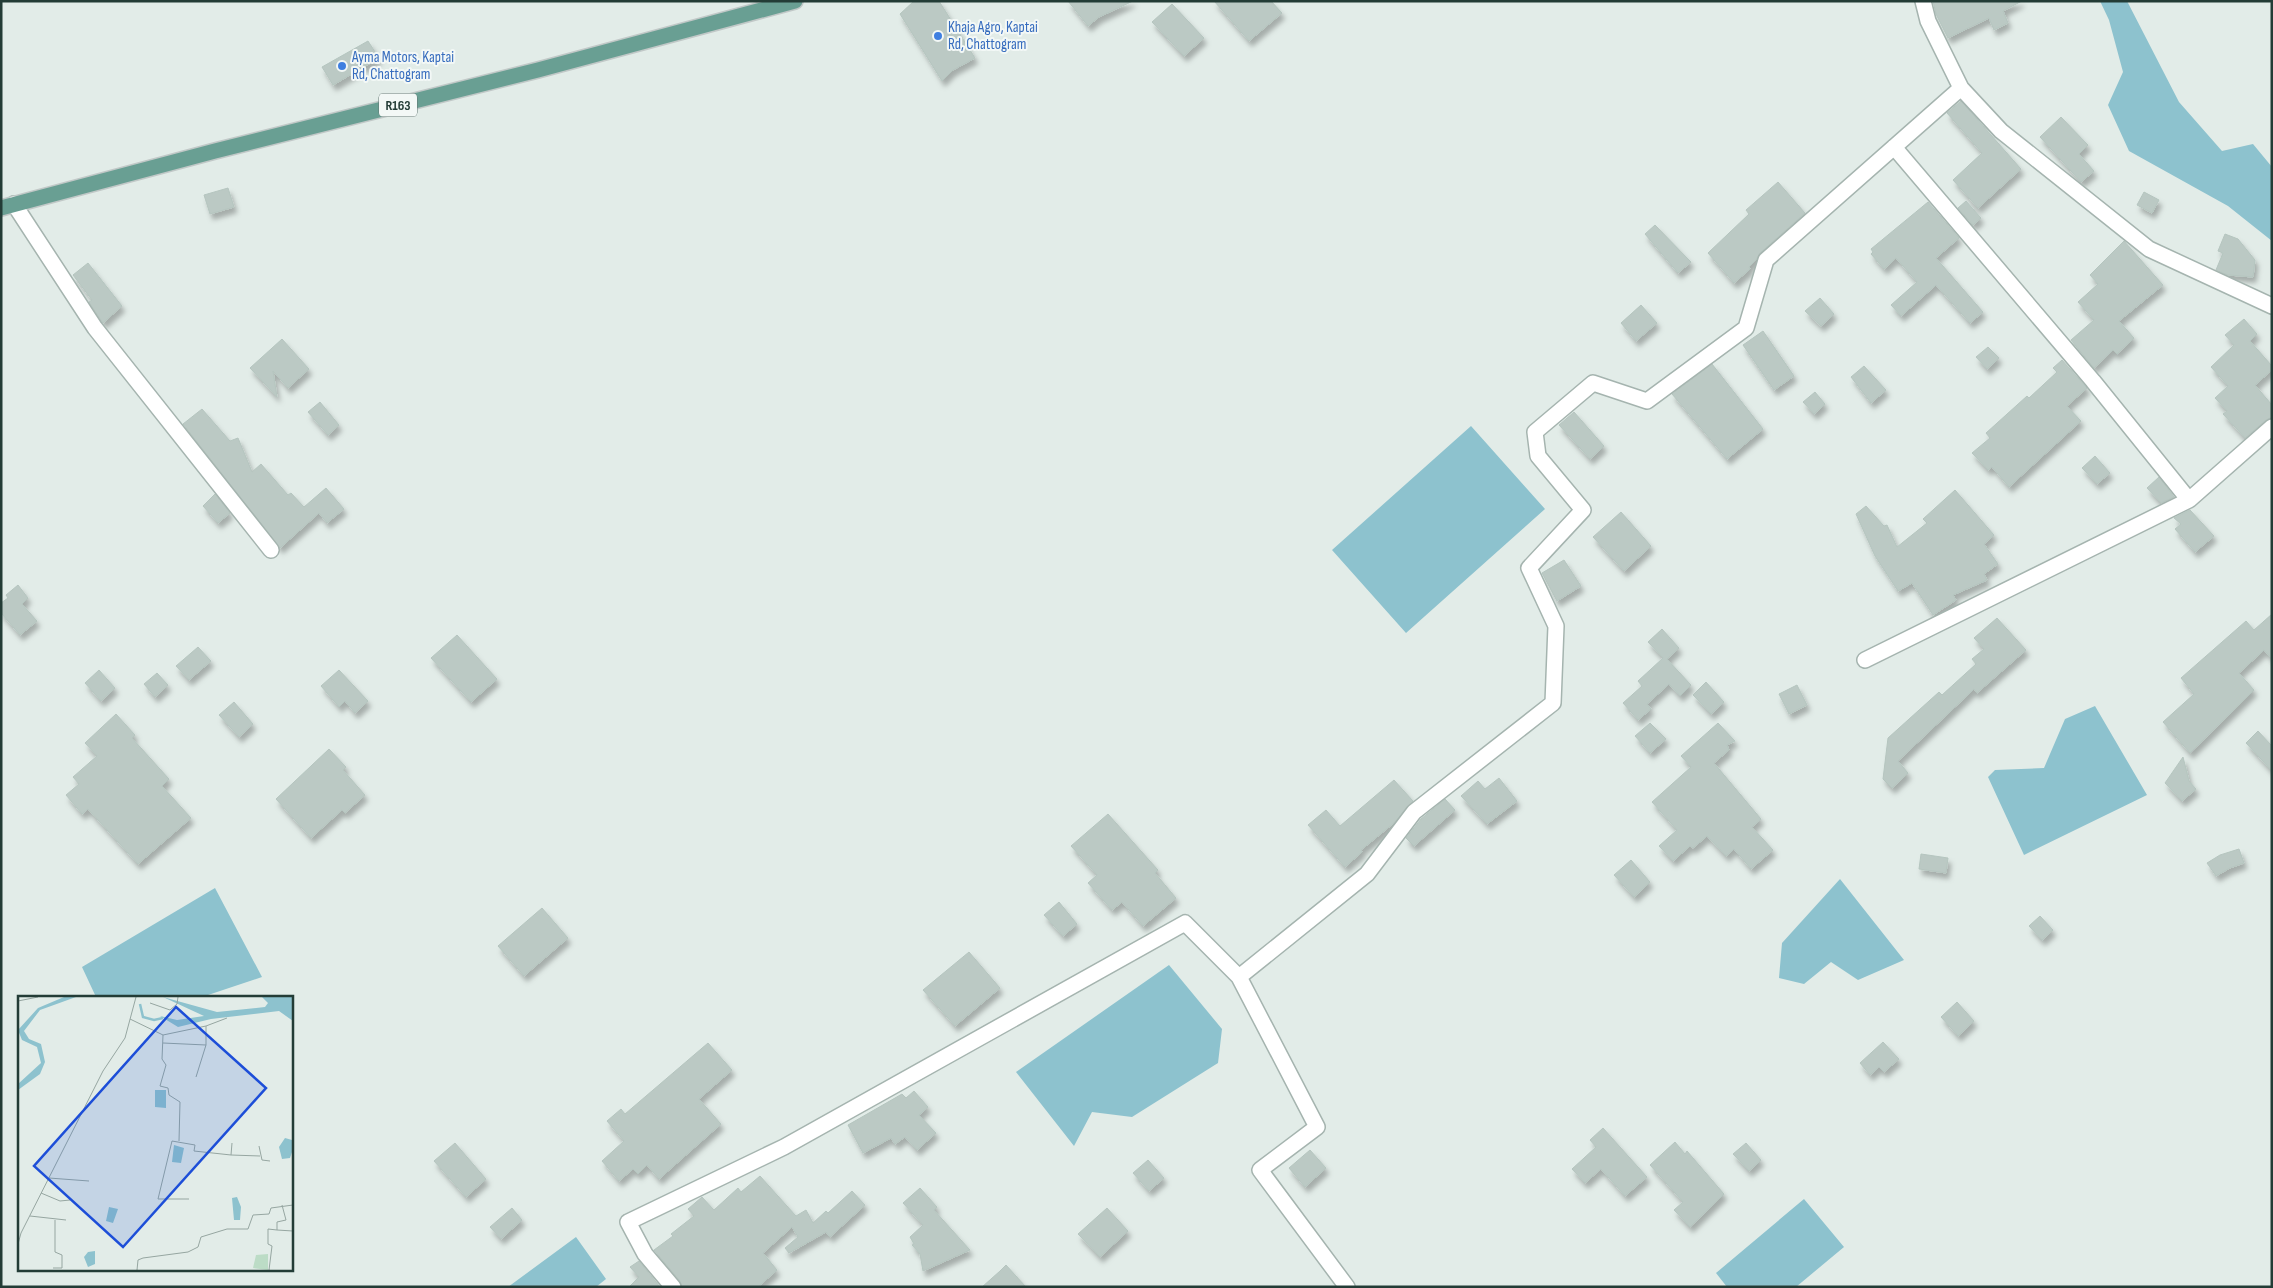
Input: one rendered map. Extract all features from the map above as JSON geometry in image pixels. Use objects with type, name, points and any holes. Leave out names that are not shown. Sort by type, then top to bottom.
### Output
[{"type":"main road","name":"R163","points":[[8,206],[216,151],[538,70],[794,1]]},
{"type":"street","points":[[1923,1],[1928,21],[1961,88],[2001,131],[2149,249],[2272,306]]},
{"type":"street","points":[[1239,977],[1367,874],[1414,812],[1553,703],[1556,626],[1529,568],[1583,510],[1538,456],[1535,432],[1593,383],[1647,401],[1746,328],[1766,260],[1961,88]]},
{"type":"street","points":[[1894,146],[2093,382],[2189,500]]},
{"type":"street","points":[[8,206],[95,328],[271,550]]},
{"type":"street","points":[[1865,660],[2189,500],[2272,427]]},
{"type":"street","points":[[673,1287],[645,1254],[628,1222],[784,1147],[1186,923],[1239,977],[1317,1127],[1260,1170],[1347,1287]]},
{"type":"water","points":[[2100,1],[2127,1],[2179,102],[2222,151],[2253,144],[2272,167],[2272,241],[2228,206],[2129,151],[2108,105],[2123,72],[2109,20]]},
{"type":"water","points":[[1471,426],[1545,509],[1406,633],[1332,550]]},
{"type":"water","points":[[2095,706],[2147,795],[2024,855],[1988,777],[1995,770],[2044,768],[2065,719]]},
{"type":"water","points":[[1840,879],[1904,960],[1858,980],[1831,962],[1804,984],[1779,978],[1782,943]]},
{"type":"water","points":[[215,888],[262,977],[205,996],[96,996],[82,967]]},
{"type":"water","points":[[1169,965],[1222,1029],[1218,1063],[1132,1117],[1092,1112],[1074,1146],[1016,1072]]},
{"type":"water","points":[[1804,1199],[1844,1247],[1796,1287],[1727,1287],[1716,1273]]},
{"type":"water","points":[[576,1237],[606,1279],[596,1287],[508,1287]]},
{"type":"building","name":"Khaja Agro, Kaptai Rd, Chattogram","points":[[914,1],[939,1],[975,58],[953,70],[942,81],[900,14]]},
{"type":"building","points":[[1068,1],[1133,1],[1099,17],[1088,26]]},
{"type":"building","points":[[1214,1],[1271,1],[1282,13],[1249,41]]},
{"type":"building","points":[[1933,1],[2022,1],[2003,11],[2008,23],[1994,30],[1989,18],[1948,38],[1936,14]]},
{"type":"building","points":[[1172,4],[1204,38],[1184,56],[1152,22]]},
{"type":"building","points":[[368,41],[379,58],[333,85],[322,67]]},
{"type":"building","points":[[1961,101],[2021,169],[1978,208],[1953,180],[1982,153],[1947,113]]},
{"type":"building","points":[[2061,117],[2088,145],[2079,154],[2094,171],[2081,182],[2040,137]]},
{"type":"building","points":[[1778,182],[1805,213],[1760,253],[1749,267],[1750,269],[1734,283],[1708,253],[1749,214],[1746,210]]},
{"type":"building","points":[[228,188],[234,207],[210,214],[204,195]]},
{"type":"building","points":[[2144,192],[2159,200],[2152,213],[2137,205]]},
{"type":"building","points":[[1966,201],[1981,218],[1973,225],[1958,208]]},
{"type":"building","points":[[1928,202],[1959,238],[1936,258],[1983,312],[1970,323],[1936,285],[1901,316],[1891,305],[1917,282],[1896,258],[1884,269],[1871,254],[1873,252],[1871,249]]},
{"type":"building","points":[[1655,225],[1691,262],[1678,273],[1645,234]]},
{"type":"building","points":[[2225,234],[2238,239],[2255,260],[2253,277],[2228,275],[2216,270],[2223,253],[2218,251]]},
{"type":"building","points":[[2124,241],[2163,285],[2119,321],[2134,338],[2117,354],[2113,350],[2094,368],[2071,340],[2094,320],[2078,302],[2098,284],[2090,275]]},
{"type":"building","points":[[88,263],[122,306],[103,323],[89,302],[92,300],[73,275]]},
{"type":"building","points":[[1820,298],[1834,314],[1821,326],[1805,311]]},
{"type":"building","points":[[1641,305],[1657,323],[1636,341],[1621,323]]},
{"type":"building","points":[[2244,319],[2257,334],[2250,341],[2272,366],[2272,370],[2255,385],[2272,405],[2272,417],[2245,438],[2223,414],[2227,411],[2215,398],[2228,386],[2211,367],[2234,345],[2225,335]]},
{"type":"building","points":[[1763,331],[1794,376],[1774,390],[1743,345]]},
{"type":"building","points":[[282,339],[309,369],[288,388],[273,371],[277,397],[250,368]]},
{"type":"building","points":[[1988,347],[1999,358],[1987,369],[1976,357]]},
{"type":"building","points":[[2062,360],[2087,388],[2067,406],[2081,421],[2009,487],[1992,467],[1988,470],[1972,453],[1990,438],[1986,433],[2057,372],[2053,368]]},
{"type":"building","points":[[1712,364],[1763,429],[1727,459],[1672,394]]},
{"type":"building","points":[[1864,366],[1886,390],[1871,403],[1851,377]]},
{"type":"building","points":[[1815,392],[1825,404],[1814,414],[1803,402]]},
{"type":"building","points":[[320,402],[339,425],[328,435],[308,412]]},
{"type":"building","points":[[202,409],[230,441],[238,438],[252,472],[261,464],[288,495],[291,493],[304,507],[326,488],[344,509],[327,523],[319,513],[280,548],[183,424]]},
{"type":"building","points":[[1574,412],[1604,446],[1590,459],[1559,425]]},
{"type":"building","points":[[2095,456],[2110,473],[2097,484],[2082,468]]},
{"type":"building","points":[[2159,477],[2174,497],[2161,503],[2147,488]]},
{"type":"building","points":[[1955,490],[1994,535],[1984,544],[1998,564],[1984,574],[1987,580],[1953,595],[1956,600],[1933,615],[1912,583],[1898,591],[1875,556],[1856,514],[1866,506],[1884,526],[1887,525],[1897,547],[1927,523],[1923,519]]},
{"type":"building","points":[[215,494],[230,513],[218,523],[203,506]]},
{"type":"building","points":[[2190,510],[2214,536],[2195,552],[2175,529],[2181,524],[2174,518]]},
{"type":"building","points":[[1621,512],[1651,546],[1624,571],[1593,537]]},
{"type":"building","points":[[1564,560],[1581,586],[1557,601],[1542,573]]},
{"type":"building","points":[[18,585],[28,598],[22,604],[37,621],[20,635],[1,613],[1,603],[8,598],[6,595]]},
{"type":"building","points":[[2272,614],[2272,659],[2264,650],[2239,673],[2254,690],[2190,753],[2163,722],[2194,694],[2181,678],[2246,621],[2254,630]]},
{"type":"building","points":[[1997,618],[2026,650],[1977,693],[1974,689],[1898,761],[1908,773],[1892,788],[1883,779],[1888,738],[1939,692],[1942,695],[1976,664],[1972,659],[1984,649],[1974,638]]},
{"type":"building","points":[[1662,629],[1679,648],[1667,659],[1691,685],[1680,696],[1669,684],[1647,704],[1651,709],[1638,720],[1623,703],[1642,686],[1638,681],[1663,658],[1648,642]]},
{"type":"building","points":[[457,635],[497,679],[471,702],[431,658]]},
{"type":"building","points":[[198,647],[211,661],[189,680],[176,666]]},
{"type":"building","points":[[99,670],[115,688],[101,701],[85,683]]},
{"type":"building","points":[[339,670],[368,701],[355,713],[345,701],[339,707],[321,686]]},
{"type":"building","points":[[157,673],[168,685],[155,697],[144,684]]},
{"type":"building","points":[[1706,682],[1724,702],[1711,714],[1693,695]]},
{"type":"building","points":[[1797,685],[1807,705],[1789,714],[1779,694]]},
{"type":"building","points":[[234,702],[253,724],[239,737],[219,715]]},
{"type":"building","points":[[116,714],[135,735],[132,738],[169,779],[162,786],[191,818],[138,864],[88,809],[82,814],[66,795],[79,784],[73,777],[97,756],[85,743]]},
{"type":"building","points":[[1650,723],[1666,739],[1650,753],[1635,736]]},
{"type":"building","points":[[1718,723],[1735,741],[1727,745],[1729,750],[1714,763],[1761,819],[1752,827],[1773,850],[1751,869],[1734,849],[1726,856],[1707,836],[1693,848],[1690,846],[1673,861],[1659,846],[1677,830],[1652,802],[1691,767],[1681,756]]},
{"type":"building","points":[[2258,731],[2272,746],[2272,771],[2246,743]]},
{"type":"building","points":[[329,749],[346,767],[343,770],[365,795],[345,813],[342,810],[311,838],[276,799]]},
{"type":"building","points":[[2183,757],[2189,781],[2196,789],[2182,801],[2165,783]]},
{"type":"building","points":[[1499,778],[1517,801],[1487,824],[1461,796],[1478,781],[1485,789]]},
{"type":"building","points":[[1394,780],[1413,801],[1394,823],[1361,850],[1362,852],[1345,867],[1308,825],[1326,810],[1340,826]]},
{"type":"building","points":[[1445,799],[1455,810],[1414,846],[1406,838],[1421,819]]},
{"type":"building","points":[[1108,814],[1158,870],[1155,873],[1176,898],[1143,926],[1122,902],[1112,910],[1088,883],[1097,875],[1071,846]]},
{"type":"building","points":[[2239,849],[2244,863],[2216,876],[2207,863],[2220,855]]},
{"type":"building","points":[[1921,854],[1948,858],[1946,873],[1919,869]]},
{"type":"building","points":[[1631,860],[1650,882],[1634,897],[1614,875]]},
{"type":"building","points":[[1059,902],[1077,924],[1063,936],[1044,915]]},
{"type":"building","points":[[542,908],[568,938],[524,976],[498,946]]},
{"type":"building","points":[[2040,916],[2053,930],[2042,940],[2029,926]]},
{"type":"building","points":[[969,952],[1000,988],[955,1026],[923,990]]},
{"type":"building","points":[[1957,1002],[1974,1021],[1958,1036],[1941,1017]]},
{"type":"building","points":[[1883,1042],[1899,1059],[1884,1072],[1879,1067],[1870,1075],[1860,1063]]},
{"type":"building","points":[[708,1043],[732,1070],[699,1099],[721,1124],[659,1179],[647,1165],[638,1174],[633,1169],[619,1181],[602,1161],[624,1141],[607,1121],[621,1109],[625,1114]]},
{"type":"building","points":[[914,1091],[928,1107],[919,1115],[936,1133],[917,1150],[905,1137],[895,1144],[891,1138],[863,1153],[848,1125],[902,1094],[906,1098]]},
{"type":"building","points":[[1603,1128],[1647,1177],[1625,1196],[1601,1169],[1585,1183],[1572,1169],[1596,1147],[1590,1140]]},
{"type":"building","points":[[1675,1142],[1685,1154],[1687,1151],[1724,1194],[1690,1227],[1674,1210],[1683,1202],[1650,1165]]},
{"type":"building","points":[[455,1143],[486,1179],[466,1197],[434,1161]]},
{"type":"building","points":[[1746,1143],[1761,1160],[1749,1171],[1733,1154]]},
{"type":"building","points":[[1310,1150],[1326,1168],[1305,1187],[1289,1168]]},
{"type":"building","points":[[1148,1160],[1164,1178],[1149,1191],[1133,1173]]},
{"type":"building","points":[[760,1176],[796,1216],[806,1210],[813,1223],[826,1211],[828,1213],[852,1191],[865,1205],[830,1237],[826,1232],[789,1253],[785,1248],[798,1237],[792,1227],[763,1253],[777,1270],[758,1287],[682,1287],[680,1281],[654,1250],[673,1236],[671,1234],[694,1216],[688,1209],[702,1197],[714,1210],[738,1188],[741,1192]]},
{"type":"building","points":[[920,1188],[937,1207],[934,1210],[970,1250],[923,1271],[920,1254],[912,1245],[914,1244],[910,1237],[923,1225],[903,1203]]},
{"type":"building","points":[[512,1208],[522,1220],[501,1239],[490,1227]]},
{"type":"building","points":[[1107,1208],[1128,1231],[1100,1257],[1078,1234]]},
{"type":"building","points":[[639,1261],[660,1287],[629,1287],[639,1277],[630,1267]]},
{"type":"building","points":[[1006,1265],[1026,1287],[982,1287],[1000,1271]]},
{"type":"place","name":"Khaja Agro, Kaptai Rd, Chattogram","points":[[938,36]]},
{"type":"place","name":"Ayma Motors, Kaptai Rd, Chattogram","points":[[342,66]]}]
